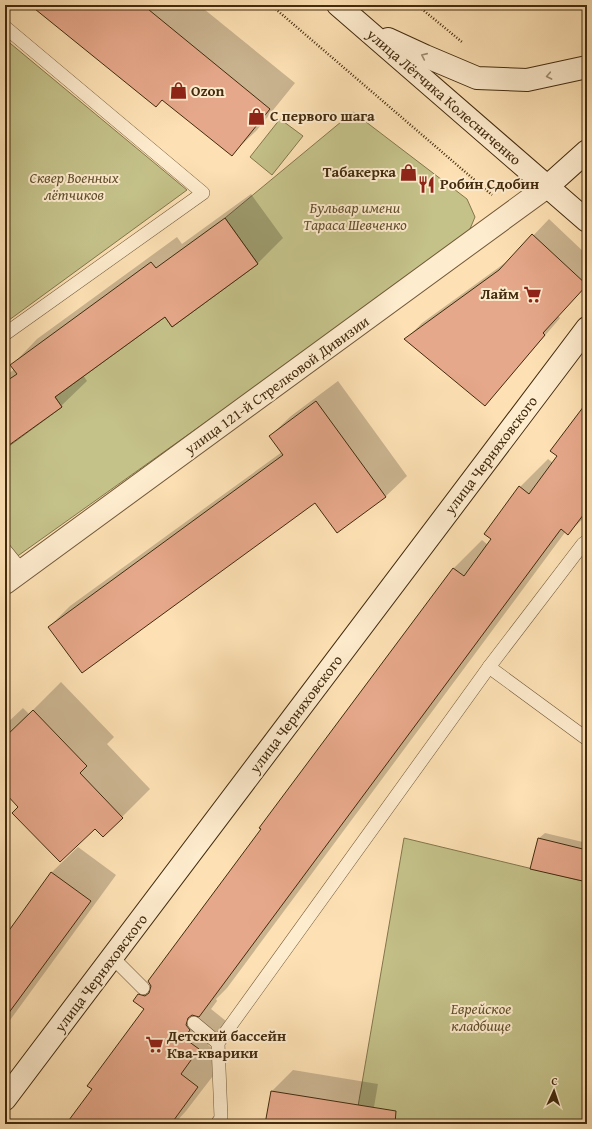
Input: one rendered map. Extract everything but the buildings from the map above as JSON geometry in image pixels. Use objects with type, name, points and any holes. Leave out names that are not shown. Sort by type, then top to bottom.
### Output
[{"type":"street","name":"улица Лётчика Колесниченко","points":[[338,5],[587,221]]},
{"type":"street","points":[[362,26],[425,56],[477,78],[527,80],[587,67]]},
{"type":"street","name":"улица 121-й Стрелковой Дивизии","points":[[14,577],[548,186],[587,151]]},
{"type":"street","name":"улица Черняховского","points":[[5,1099],[587,328]]},
{"type":"lane","points":[[5,27],[203,193],[5,334]]},
{"type":"lane","points":[[217,1124],[221,1118],[218,1043],[489,666],[583,544],[587,541]]},
{"type":"lane","points":[[5,550],[14,577]]},
{"type":"lane","points":[[489,666],[587,738]]},
{"type":"lane","points":[[112,958],[143,988]]},
{"type":"lane","points":[[194,1023],[218,1043]]},
{"type":"path","points":[[271,5],[498,200]]},
{"type":"green space","name":"Сквер Военных лётчиков","points":[[5,39],[187,190],[5,323]]},
{"type":"green space","name":"Бульвар имени Тараса Шевченко","points":[[353,112],[467,199],[475,217],[467,236],[5,565],[5,449],[62,407],[55,397],[165,317],[172,327],[258,264],[225,218]]},
{"type":"green space","points":[[280,119],[303,136],[272,175],[250,157]]},
{"type":"green space","name":"Еврейское кладбище","points":[[404,838],[587,882],[587,1124],[355,1124]]},
{"type":"place","name":"Ozon","points":[[178,91]]},
{"type":"place","name":"С первого шага","points":[[257,116]]},
{"type":"place","name":"Табакерка","points":[[409,172]]},
{"type":"place","name":"Робин Сдобин","points":[[427,184]]},
{"type":"place","name":"Лайм","points":[[532,294]]},
{"type":"place","name":"Детский бассейн Ква-кварики","points":[[154,1045]]}]
